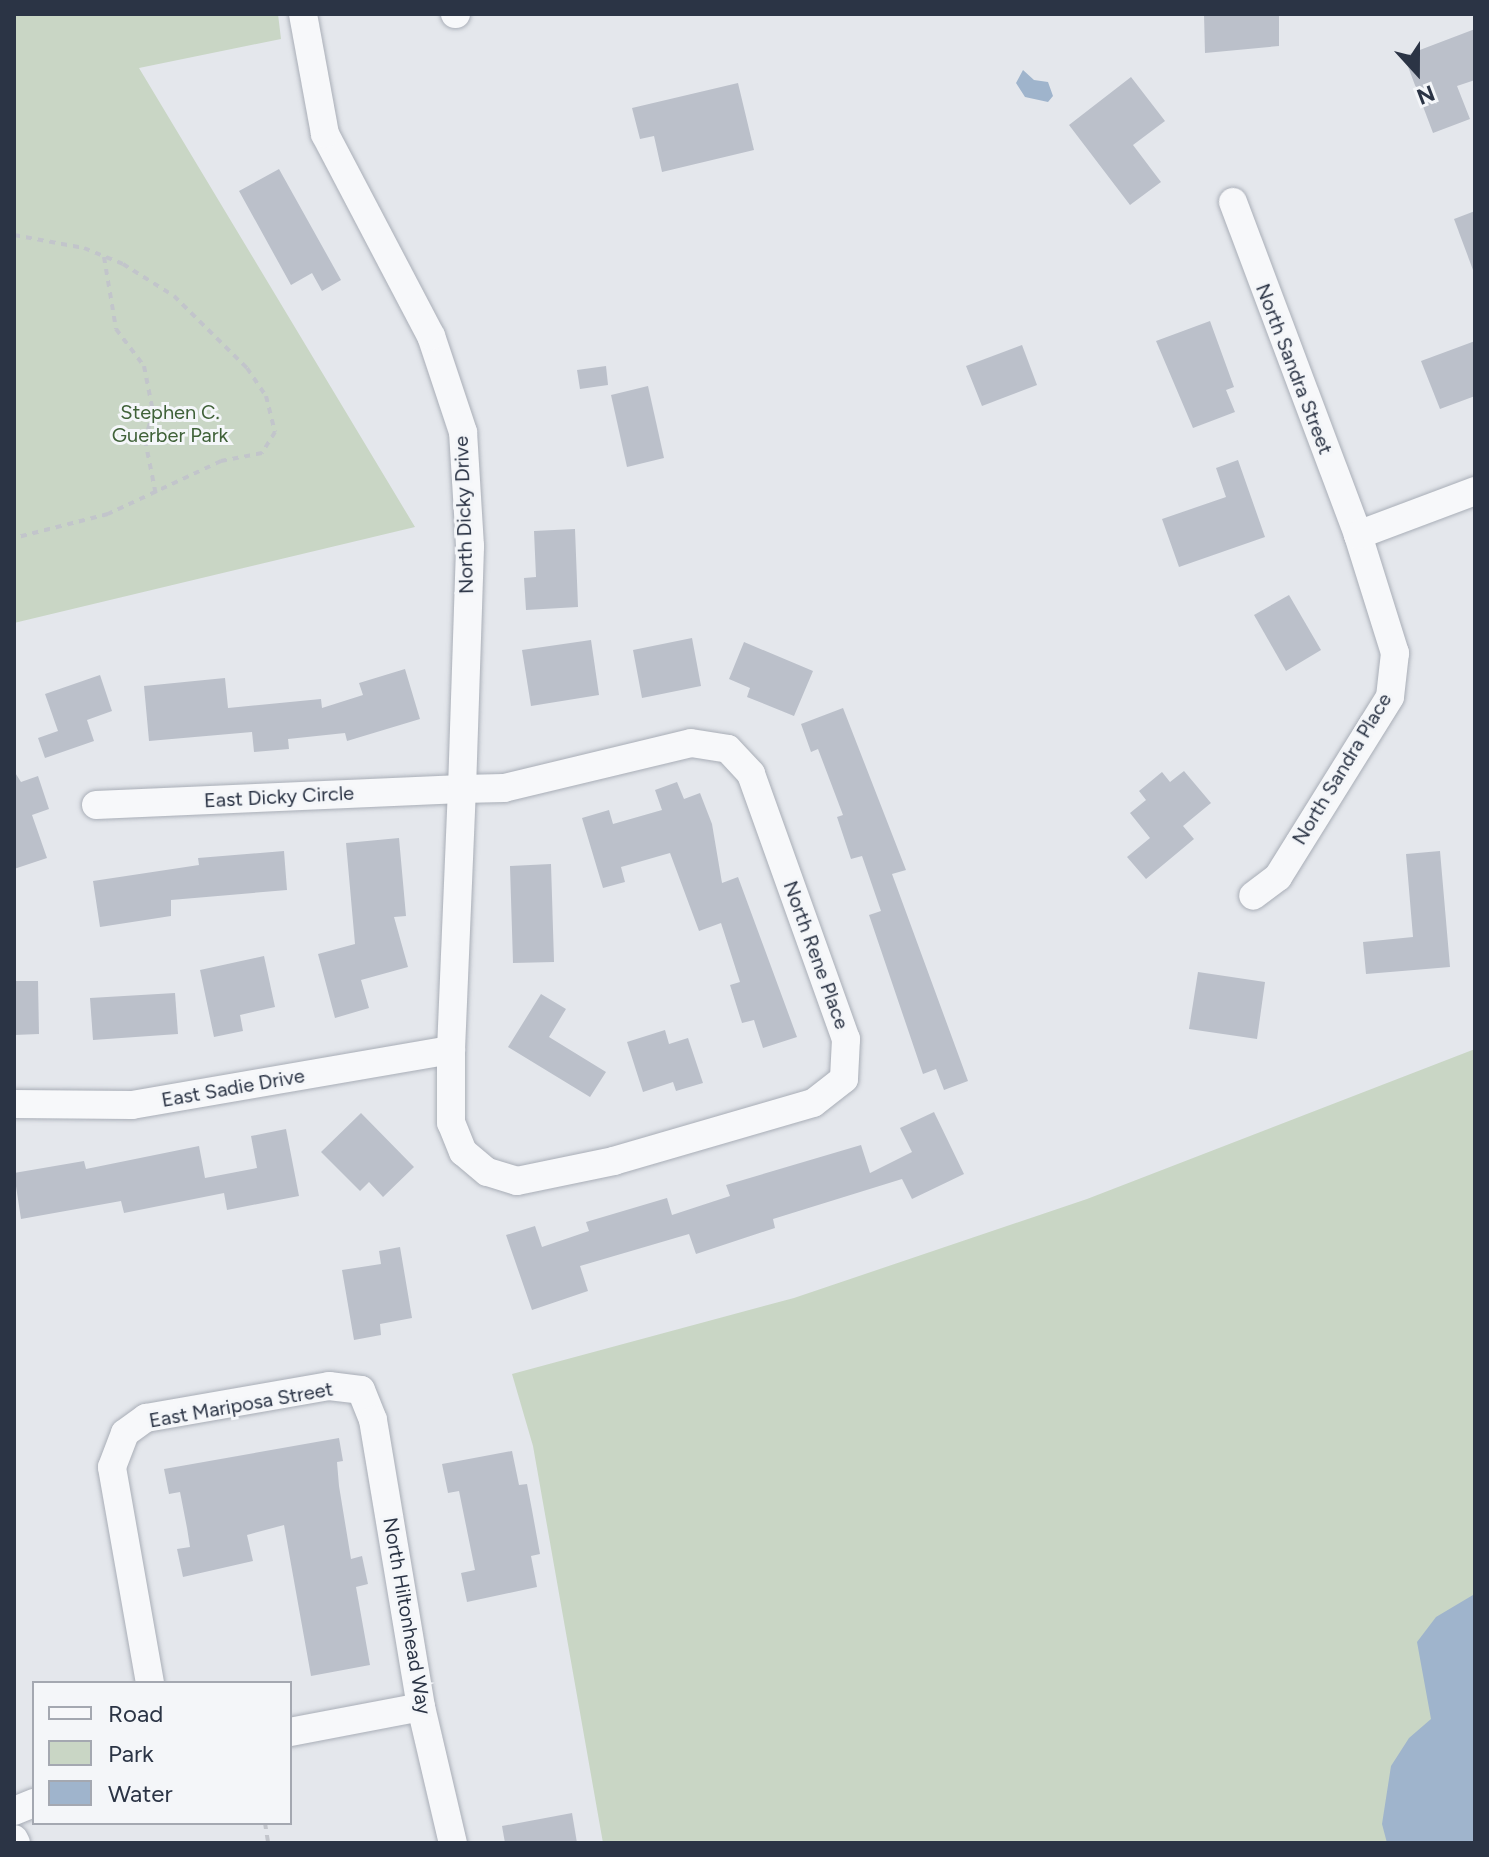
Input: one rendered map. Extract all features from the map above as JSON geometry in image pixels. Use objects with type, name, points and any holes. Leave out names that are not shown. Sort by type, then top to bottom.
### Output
[{"type":"street","name":"North Dicky Drive","points":[[303,14],[325,134],[431,336],[463,432],[470,546],[451,1050]]},
{"type":"street","name":"North Sandra Street","points":[[1233,202],[1358,535]]},
{"type":"street","points":[[1358,535],[1475,491]]},
{"type":"street","name":"North Sandra Place","points":[[1253,896],[1278,877],[1390,697],[1395,653],[1358,535]]},
{"type":"street","name":"North Rene Place","points":[[451,1050],[451,1123],[463,1152],[487,1172],[517,1181],[614,1161],[813,1103],[844,1079],[846,1039],[751,774],[728,749],[691,743],[504,788],[462,789]]},
{"type":"street","name":"East Dicky Circle","points":[[96,805],[462,789]]},
{"type":"street","name":"East Sadie Drive","points":[[14,1104],[132,1105],[451,1050]]},
{"type":"street","name":"East Mariposa Street","points":[[150,1681],[112,1467],[125,1433],[146,1418],[329,1386],[361,1390]]},
{"type":"street","name":"North Hiltonhead Way","points":[[361,1390],[373,1420],[421,1707],[453,1843]]},
{"type":"street","points":[[292,1732],[421,1707]]},
{"type":"path","points":[[14,235],[64,243],[104,257],[174,296],[247,368],[272,412],[274,439],[268,449],[221,461],[156,495],[108,514],[14,538]]},
{"type":"path","points":[[104,257],[116,329],[144,366],[153,412],[145,440],[156,495]]},
{"type":"green space","name":"Stephen C. Guerber Park","points":[[14,14],[278,14],[281,39],[139,68],[415,527],[14,623]]},
{"type":"green space","points":[[1475,1049],[1475,1843],[603,1843],[533,1446],[512,1374],[794,1298],[1087,1199]]},
{"type":"water","points":[[1023,70],[1034,80],[1048,82],[1053,96],[1048,102],[1025,97],[1016,83]]},
{"type":"water","points":[[1475,1589],[1475,1843],[1387,1843],[1382,1824],[1391,1766],[1409,1738],[1431,1719],[1417,1642],[1436,1617],[1473,1595]]},
{"type":"building","points":[[1204,14],[1279,15],[1279,46],[1205,53]]},
{"type":"building","points":[[1475,29],[1475,80],[1457,86],[1470,119],[1433,133],[1404,56]]},
{"type":"building","points":[[1131,77],[1165,121],[1133,145],[1161,182],[1130,205],[1069,125]]},
{"type":"building","points":[[738,83],[754,150],[662,172],[654,136],[640,139],[632,108]]},
{"type":"building","points":[[279,169],[341,280],[322,291],[312,273],[291,285],[239,191]]},
{"type":"building","points":[[1475,211],[1475,270],[1473,270],[1454,219]]},
{"type":"building","points":[[1210,321],[1234,387],[1226,390],[1235,412],[1193,428],[1156,341]]},
{"type":"building","points":[[1475,341],[1475,396],[1440,409],[1421,361]]},
{"type":"building","points":[[1022,345],[1037,385],[982,406],[966,366]]},
{"type":"building","points":[[606,366],[608,385],[580,389],[577,370]]},
{"type":"building","points":[[648,386],[664,458],[627,467],[611,395]]},
{"type":"building","points":[[1238,460],[1265,537],[1179,567],[1162,519],[1226,497],[1216,468]]},
{"type":"building","points":[[575,529],[578,607],[526,610],[524,578],[536,577],[534,531]]},
{"type":"building","points":[[1289,595],[1321,650],[1286,671],[1254,615]]},
{"type":"building","points":[[692,638],[701,686],[642,698],[633,650]]},
{"type":"building","points":[[591,640],[599,695],[531,706],[522,650]]},
{"type":"building","points":[[744,642],[813,671],[794,716],[747,697],[750,688],[729,679]]},
{"type":"building","points":[[405,669],[420,719],[347,741],[345,733],[288,739],[289,749],[254,752],[252,732],[149,741],[144,686],[225,678],[228,708],[321,699],[322,708],[363,695],[359,683]]},
{"type":"building","points":[[100,675],[112,711],[87,720],[94,741],[45,758],[38,738],[58,731],[45,694]]},
{"type":"building","points":[[843,708],[906,870],[892,874],[968,1081],[944,1090],[936,1069],[923,1074],[869,915],[881,911],[862,856],[851,859],[837,817],[843,815],[818,749],[811,752],[801,724]]},
{"type":"building","points":[[14,771],[21,782],[38,776],[49,809],[32,815],[47,858],[14,869]]},
{"type":"building","points":[[1184,771],[1211,803],[1183,826],[1194,839],[1146,879],[1127,857],[1150,838],[1130,813],[1146,800],[1139,791],[1162,772],[1170,782]]},
{"type":"building","points":[[677,782],[684,799],[700,793],[712,824],[722,883],[738,877],[797,1037],[763,1048],[754,1020],[742,1023],[730,985],[740,982],[721,923],[699,931],[670,853],[621,867],[625,882],[603,888],[582,818],[609,810],[613,824],[662,810],[655,790]]},
{"type":"building","points":[[399,838],[406,916],[394,917],[408,967],[361,980],[369,1008],[335,1018],[318,954],[355,944],[346,843]]},
{"type":"building","points":[[284,851],[287,890],[171,900],[171,916],[100,927],[93,881],[199,865],[198,858]]},
{"type":"building","points":[[1440,851],[1450,967],[1366,974],[1363,942],[1413,937],[1406,854]]},
{"type":"building","points":[[551,864],[554,962],[513,963],[510,866]]},
{"type":"building","points":[[264,956],[275,1007],[240,1015],[243,1031],[214,1037],[200,970]]},
{"type":"building","points":[[1198,972],[1265,982],[1257,1039],[1189,1029]]},
{"type":"building","points":[[14,981],[38,981],[39,1034],[14,1035]]},
{"type":"building","points":[[175,993],[178,1034],[93,1040],[90,998]]},
{"type":"building","points":[[541,994],[566,1009],[549,1037],[606,1072],[590,1097],[508,1047]]},
{"type":"building","points":[[665,1030],[669,1044],[688,1038],[703,1083],[676,1091],[673,1082],[643,1092],[627,1042]]},
{"type":"building","points":[[934,1112],[964,1174],[912,1199],[902,1179],[773,1219],[775,1228],[696,1254],[689,1234],[580,1266],[588,1291],[532,1310],[506,1235],[535,1226],[542,1247],[589,1231],[586,1222],[667,1198],[672,1215],[730,1196],[726,1185],[861,1145],[870,1173],[912,1152],[900,1128]]},
{"type":"building","points":[[361,1113],[414,1167],[383,1197],[369,1182],[360,1191],[321,1152]]},
{"type":"building","points":[[286,1129],[299,1196],[227,1210],[224,1193],[124,1213],[121,1201],[21,1219],[14,1173],[84,1161],[86,1169],[199,1146],[205,1178],[257,1168],[251,1136]]},
{"type":"building","points":[[400,1247],[412,1318],[380,1324],[381,1335],[354,1340],[342,1270],[381,1264],[379,1251]]},
{"type":"building","points":[[339,1438],[343,1461],[337,1462],[339,1486],[351,1559],[362,1556],[368,1584],[356,1587],[370,1665],[311,1676],[284,1525],[247,1535],[253,1561],[183,1577],[177,1549],[190,1547],[187,1528],[180,1492],[169,1494],[164,1469]]},
{"type":"building","points":[[512,1451],[519,1485],[527,1484],[532,1510],[540,1554],[531,1556],[537,1587],[467,1602],[461,1573],[475,1570],[459,1491],[448,1493],[442,1464]]},
{"type":"building","points":[[572,1813],[577,1843],[505,1843],[502,1826]]}]
